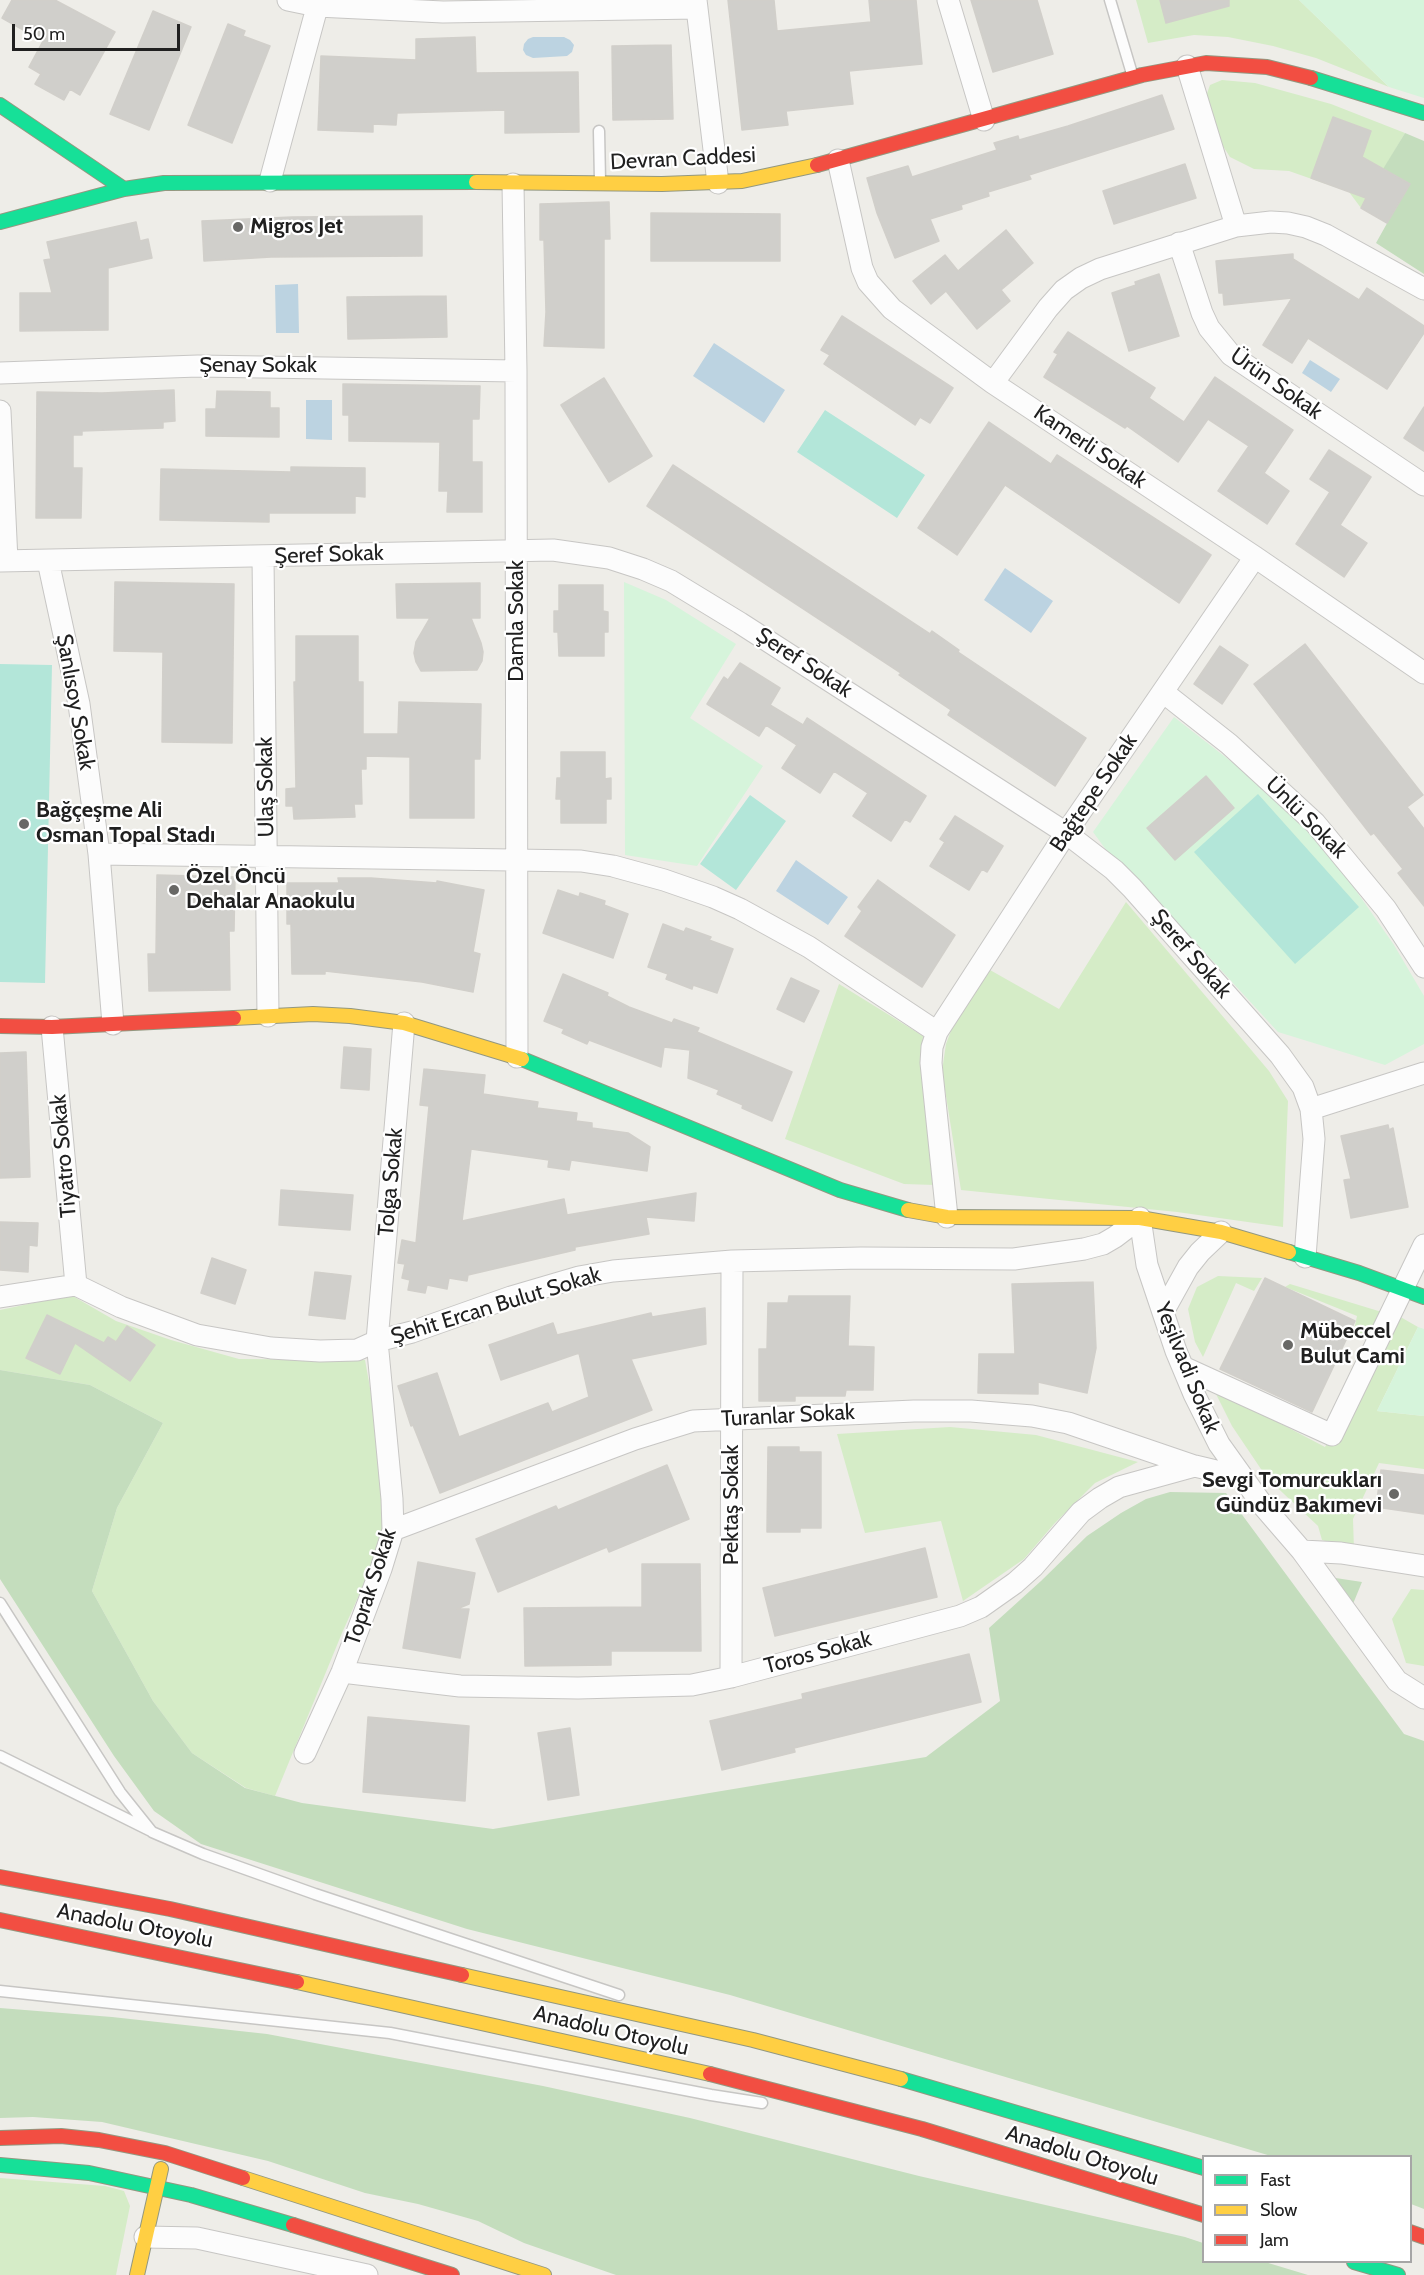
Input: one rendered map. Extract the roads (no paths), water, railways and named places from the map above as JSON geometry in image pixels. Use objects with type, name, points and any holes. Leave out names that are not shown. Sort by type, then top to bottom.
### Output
[{"type":"main road","name":"Devran Caddesi","points":[[0,222],[124,189],[164,183],[270,181],[513,184],[718,183],[767,177],[838,160],[1134,78],[1206,63],[1267,67],[1327,82],[1424,113]]},
{"type":"main road","points":[[0,105],[124,189]]},
{"type":"main road","points":[[0,1026],[52,1027],[313,1014],[404,1023],[517,1057],[840,1190],[905,1210],[947,1217],[1140,1218],[1221,1232],[1305,1257],[1424,1297]]},
{"type":"main road","name":"Anadolu Otoyolu","points":[[0,1877],[170,1909],[753,2040],[920,2084],[1202,2168]]},
{"type":"main road","name":"Anadolu Otoyolu","points":[[0,1920],[219,1964],[713,2075],[922,2129],[1202,2215]]},
{"type":"main road","points":[[0,2138],[61,2136],[99,2140],[165,2153],[544,2275]]},
{"type":"main road","points":[[137,2275],[165,2153]]},
{"type":"main road","points":[[0,2166],[50,2168],[89,2173],[204,2198],[452,2275]]},
{"type":"main road","points":[[183,2206],[204,2198]]},
{"type":"main road","points":[[146,2237],[162,2217]]},
{"type":"main road","points":[[1357,2263],[1398,2275]]},
{"type":"street","points":[[288,0],[443,12],[696,4],[718,183]]},
{"type":"street","points":[[948,0],[984,120]]},
{"type":"street","points":[[270,181],[318,3]]},
{"type":"street","points":[[1186,66],[1236,226]]},
{"type":"street","name":"Kamerli Sokak","points":[[838,160],[862,268],[868,282],[892,309],[993,383],[1255,557],[1424,673]]},
{"type":"street","name":"Damla Sokak","points":[[513,184],[516,371],[517,1057]]},
{"type":"street","points":[[993,383],[1048,308],[1064,290],[1081,278],[1100,269],[1236,226],[1288,222],[1306,227],[1326,235],[1424,289]]},
{"type":"street","name":"Ürün Sokak","points":[[1179,243],[1202,313],[1214,335],[1231,355],[1424,485]]},
{"type":"street","name":"Şenay Sokak","points":[[0,373],[198,366],[516,371]]},
{"type":"street","points":[[0,411],[3,561]]},
{"type":"street","name":"Şeref Sokak","points":[[3,561],[553,550],[609,558],[644,569],[671,581],[1066,832],[1114,870],[1150,908],[1280,1055],[1303,1087],[1311,1109],[1314,1139],[1305,1257]]},
{"type":"street","name":"Ulaş Sokak","points":[[263,557],[268,1016]]},
{"type":"street","name":"Bağtepe Sokak","points":[[947,1217],[931,1064],[932,1047],[937,1032],[1066,832],[1255,557]]},
{"type":"street","name":"Şanlısoy Sokak","points":[[48,561],[79,704],[99,854],[113,1024]]},
{"type":"street","name":"Ünlü Sokak","points":[[1163,692],[1229,744],[1316,823],[1386,909],[1424,967]]},
{"type":"street","points":[[99,854],[581,861],[613,866],[713,897],[801,942],[937,1032]]},
{"type":"street","name":"Tolga Sokak","points":[[377,1341],[404,1023]]},
{"type":"street","name":"Tiyatro Sokak","points":[[52,1027],[76,1285]]},
{"type":"street","points":[[1311,1109],[1424,1073]]},
{"type":"street","name":"Şehit Ercan Bulut Sokak","points":[[76,1285],[157,1322],[196,1335],[271,1348],[320,1351],[357,1350],[377,1341],[412,1332],[579,1277],[648,1267],[732,1261],[861,1258],[1014,1259],[1103,1244],[1140,1218]]},
{"type":"street","name":"Yeşilvadi Sokak","points":[[1140,1218],[1147,1265],[1163,1312],[1183,1367],[1206,1421],[1219,1444],[1264,1507],[1302,1551],[1396,1681],[1424,1698]]},
{"type":"street","points":[[1163,1312],[1188,1267],[1221,1232]]},
{"type":"street","points":[[1183,1367],[1332,1435],[1424,1245]]},
{"type":"street","name":"Pektaş Sokak","points":[[731,1677],[732,1261]]},
{"type":"street","points":[[0,1298],[76,1285]]},
{"type":"street","name":"Toprak Sokak","points":[[305,1753],[342,1672],[381,1569],[393,1530],[377,1341]]},
{"type":"street","name":"Turanlar Sokak","points":[[393,1530],[666,1428],[693,1421],[914,1410],[971,1411],[1032,1416],[1068,1423],[1195,1466]]},
{"type":"street","name":"Toros Sokak","points":[[342,1672],[460,1686],[578,1688],[692,1685],[731,1677],[960,1616],[981,1607],[1033,1567],[1081,1512],[1119,1487],[1195,1466],[1241,1477]]},
{"type":"street","points":[[1302,1551],[1341,1553],[1424,1566]]},
{"type":"street","points":[[1396,1681],[1424,1685]]},
{"type":"street","points":[[146,2237],[197,2238],[367,2275]]},
{"type":"lane","points":[[1110,0],[1134,78]]},
{"type":"lane","points":[[599,131],[600,184]]},
{"type":"lane","points":[[0,1603],[120,1792],[152,1832]]},
{"type":"lane","points":[[0,1756],[152,1832],[203,1854],[315,1894],[630,1998]]},
{"type":"lane","points":[[0,1991],[390,2033],[770,2105]]},
{"type":"lane","points":[[652,2006],[753,2040]]},
{"type":"lane","points":[[805,2110],[922,2129]]},
{"type":"water","points":[[533,37],[564,37],[574,45],[572,52],[567,56],[533,58],[526,55],[523,50],[524,44]]},
{"type":"water","points":[[298,284],[299,333],[276,333],[275,285]]},
{"type":"water","points":[[714,343],[785,390],[764,423],[693,376]]},
{"type":"water","points":[[1310,360],[1340,379],[1331,392],[1302,373]]},
{"type":"water","points":[[306,400],[332,400],[332,440],[306,439]]},
{"type":"water","points":[[1005,568],[1053,601],[1031,633],[984,600]]},
{"type":"water","points":[[796,860],[848,897],[828,925],[776,891]]},
{"type":"place","name":"Migros Jet","points":[[238,227]]},
{"type":"place","name":"Bağçeşme Ali Osman Topal Stadı","points":[[24,824]]},
{"type":"place","name":"Özel Öncü Dehalar Anaokulu","points":[[174,890]]},
{"type":"place","name":"Mübeccel Bulut Cami","points":[[1288,1345]]},
{"type":"place","name":"Sevgi Tomurcukları Gündüz Bakımevi","points":[[1394,1494]]}]
